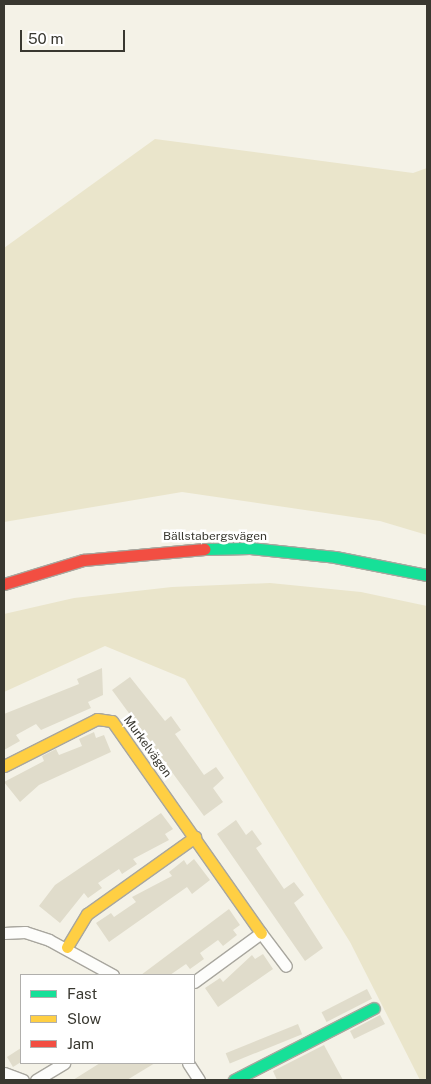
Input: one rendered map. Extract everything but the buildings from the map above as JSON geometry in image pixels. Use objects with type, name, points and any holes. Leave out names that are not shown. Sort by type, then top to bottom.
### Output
[{"type":"street","name":"Bällstabergsvägen","points":[[4,584],[83,560],[182,549],[250,548],[335,557],[427,575]]},
{"type":"street","name":"Murkelvägen","points":[[4,766],[30,749],[105,718],[119,730],[286,966]]},
{"type":"street","points":[[67,947],[87,914],[195,837]]},
{"type":"street","points":[[4,933],[24,932],[67,947],[111,974]]},
{"type":"street","points":[[195,981],[261,933]]},
{"type":"street","points":[[234,1080],[374,1008]]},
{"type":"street","points":[[36,1080],[62,1064]]},
{"type":"street","points":[[189,1064],[199,1080]]},
{"type":"street","points":[[4,1073],[19,1080]]},
{"type":"shaded area","points":[[155,139],[413,173],[427,168],[427,535],[380,521],[182,492],[4,522],[4,248]]},
{"type":"shaded area","points":[[270,583],[361,592],[427,606],[427,1080],[420,1080],[350,942],[185,679],[105,646],[4,692],[4,614],[74,598],[172,587]]},
{"type":"traffic: fast","points":[[205,549],[250,548],[335,557],[427,575]]},
{"type":"traffic: fast","points":[[234,1080],[374,1008]]},
{"type":"traffic: slow","points":[[4,766],[97,719],[112,721],[261,933]]},
{"type":"traffic: slow","points":[[67,947],[87,914],[195,837]]},
{"type":"traffic: jam","points":[[4,584],[83,560],[205,549]]}]
